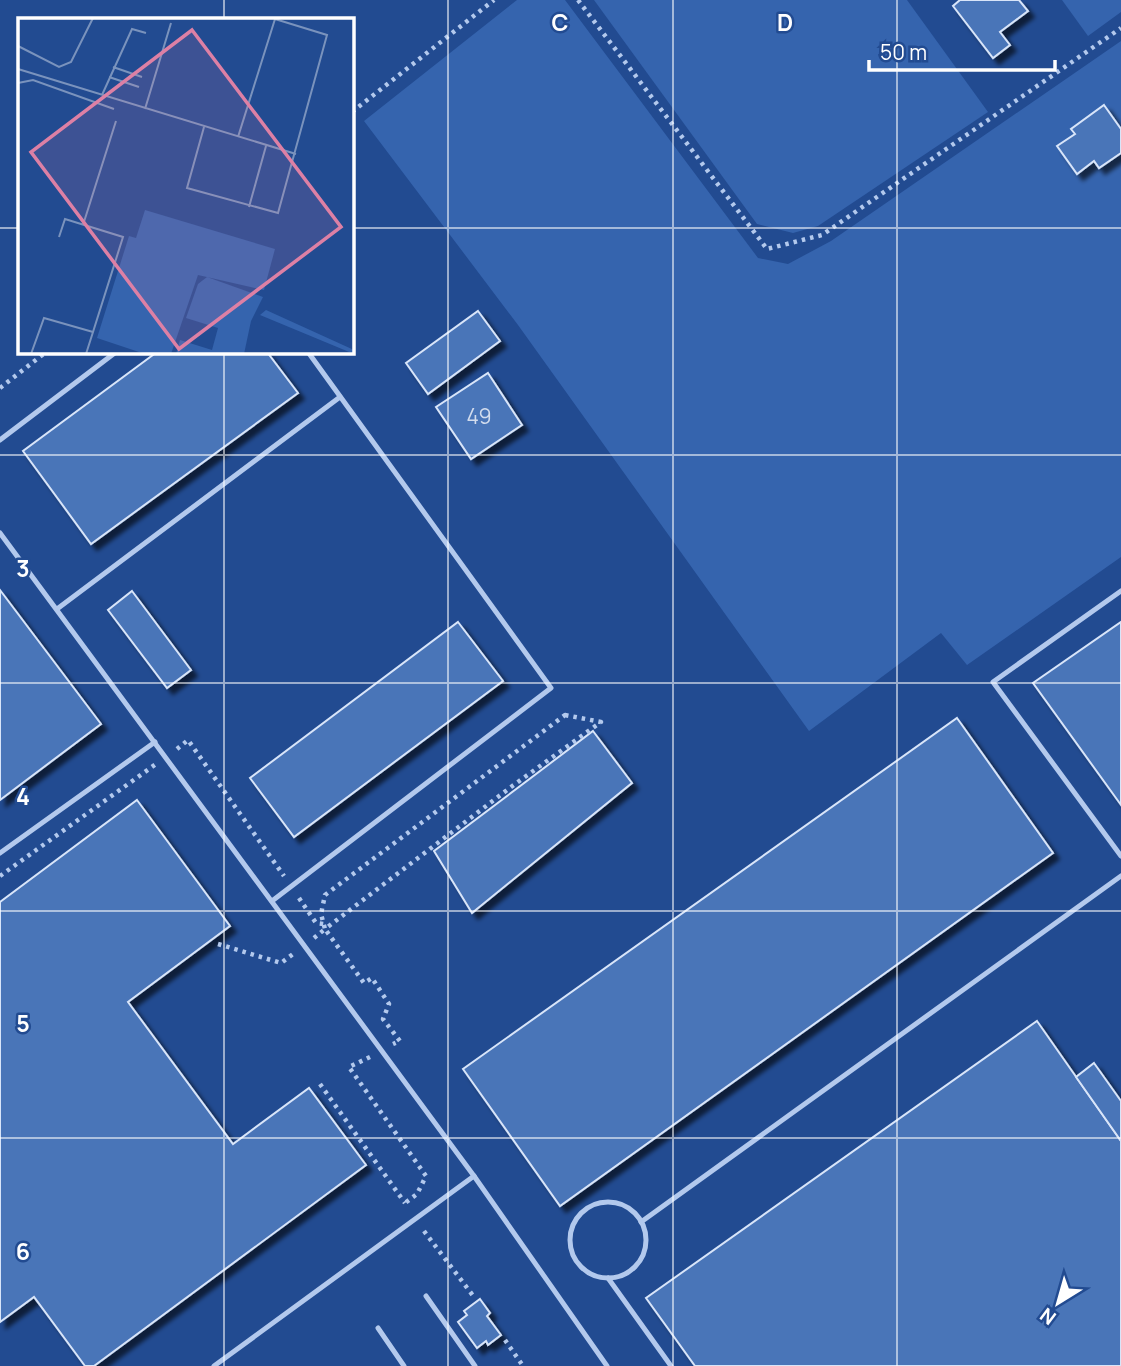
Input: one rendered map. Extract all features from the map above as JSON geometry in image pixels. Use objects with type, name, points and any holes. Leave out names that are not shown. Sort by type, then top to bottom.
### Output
[{"type":"lane","points":[[0,440],[114,354]]},
{"type":"lane","points":[[272,901],[551,688],[309,354]]},
{"type":"lane","points":[[57,609],[340,397]]},
{"type":"lane","points":[[0,533],[474,1176],[607,1366]]},
{"type":"lane","points":[[1121,592],[993,682],[1121,856]]},
{"type":"lane","points":[[0,853],[155,742]]},
{"type":"lane","points":[[641,1222],[1121,876]]},
{"type":"lane","points":[[214,1366],[474,1176]]},
{"type":"lane","points":[[598,1204],[621,1205],[633,1212],[641,1222],[645,1247],[632,1270],[608,1278],[595,1276],[584,1270],[576,1261],[571,1251],[572,1227],[587,1209],[598,1204]]},
{"type":"lane","points":[[608,1278],[671,1366]]},
{"type":"lane","points":[[426,1296],[475,1366]]},
{"type":"lane","points":[[378,1328],[404,1366]]},
{"type":"path","points":[[354,110],[494,0]]},
{"type":"path","points":[[578,0],[767,249],[822,235],[1121,28]]},
{"type":"path","points":[[0,388],[43,354]]},
{"type":"path","points":[[565,715],[601,722],[325,929],[324,924],[321,914],[325,895],[565,715]]},
{"type":"path","points":[[0,876],[188,740],[316,923],[324,924]]},
{"type":"path","points":[[320,1084],[353,1127],[433,1246],[474,1297]]},
{"type":"path","points":[[505,1340],[523,1366]]},
{"type":"shaded area","points":[[517,0],[565,0],[758,258],[788,264],[831,241],[1121,41],[1121,557],[967,665],[941,633],[809,731],[518,325],[364,121]]},
{"type":"shaded area","points":[[594,0],[907,0],[988,112],[818,226],[793,233],[757,224]]},
{"type":"shaded area","points":[[1062,0],[1121,0],[1121,12],[1088,36]]},
{"type":"building","points":[[960,0],[1019,0],[1028,11],[1000,32],[1010,45],[993,58],[953,6]]},
{"type":"building","points":[[1104,105],[1121,129],[1121,153],[1099,168],[1094,161],[1077,174],[1057,146],[1075,134],[1071,129]]},
{"type":"building","points":[[478,311],[500,341],[428,394],[406,363]]},
{"type":"building","points":[[154,354],[269,354],[298,393],[91,544],[23,451]]},
{"type":"building","points":[[488,373],[522,425],[471,459],[436,407]]},
{"type":"building","points":[[0,590],[101,724],[0,800]]},
{"type":"building","points":[[132,591],[191,670],[167,688],[108,610]]},
{"type":"building","points":[[458,622],[503,681],[294,837],[250,778]]},
{"type":"building","points":[[1121,622],[1121,805],[1033,683]]},
{"type":"building","points":[[957,718],[1053,853],[560,1206],[463,1069]]},
{"type":"building","points":[[593,731],[632,783],[472,913],[434,851]]},
{"type":"building","points":[[137,800],[230,926],[128,1002],[233,1144],[309,1088],[366,1165],[94,1366],[85,1366],[34,1297],[0,1322],[0,902]]},
{"type":"building","points":[[1037,1021],[1121,1141],[1121,1366],[695,1366],[646,1298]]},
{"type":"building","points":[[1094,1063],[1121,1101],[1121,1141],[1076,1077]]},
{"type":"building","points":[[480,1299],[490,1313],[487,1316],[501,1335],[488,1345],[486,1341],[477,1348],[458,1322],[467,1315],[464,1311]]}]
